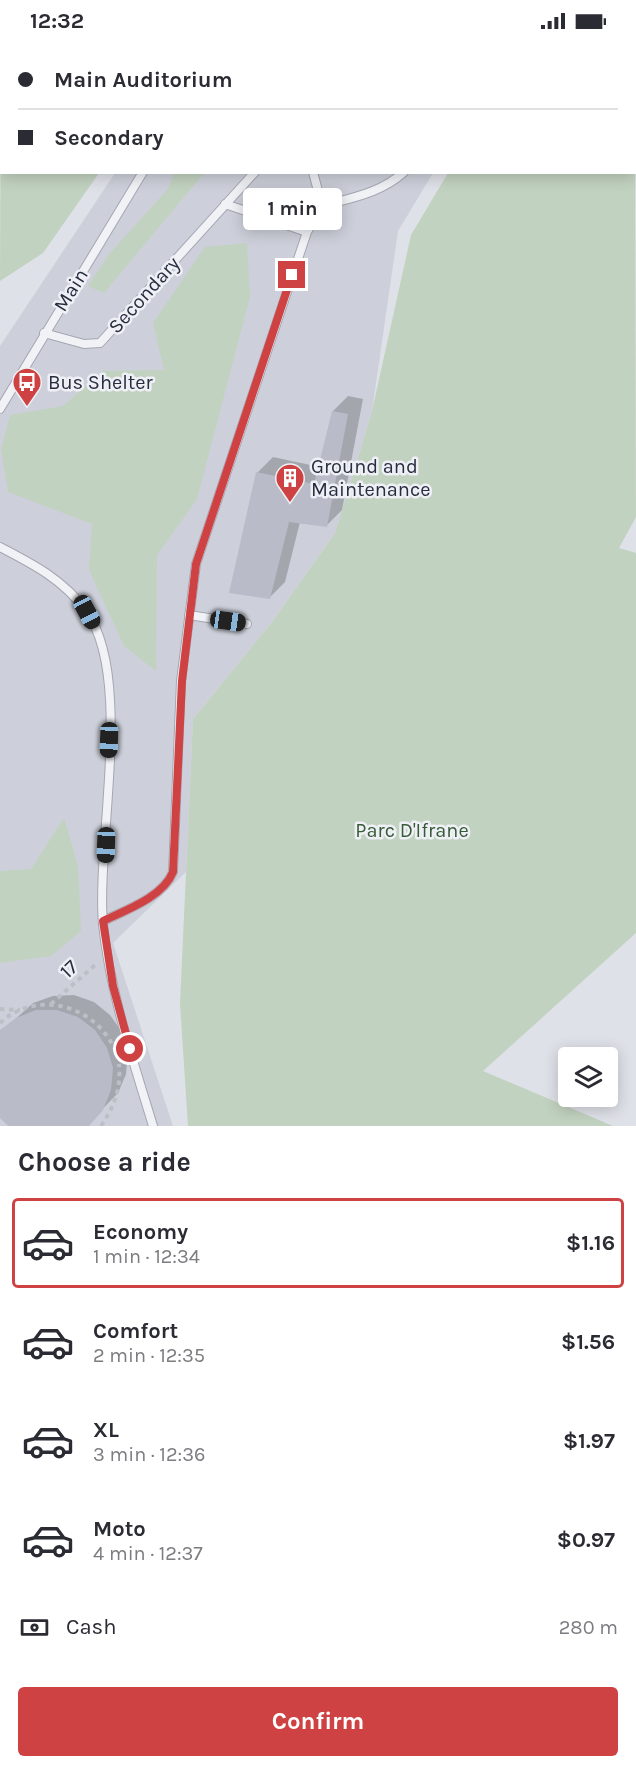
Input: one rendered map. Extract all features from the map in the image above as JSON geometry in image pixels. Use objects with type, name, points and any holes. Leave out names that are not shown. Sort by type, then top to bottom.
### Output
[{"type":"lane","name":"Main","points":[[0,409],[142,174]]},
{"type":"lane","name":"Secondary","points":[[44,333],[84,344],[100,343],[253,174]]},
{"type":"lane","points":[[103,921],[161,888],[170,880],[173,872],[182,681],[189,615],[199,555],[307,232],[322,206],[314,174]]},
{"type":"lane","points":[[322,206],[369,193],[391,184],[402,174]]},
{"type":"lane","points":[[225,204],[307,232]]},
{"type":"lane","points":[[0,547],[35,565],[64,585],[87,612],[99,633],[108,675],[110,718],[103,921],[117,1004],[153,1126]]},
{"type":"lane","points":[[189,615],[247,624]]},
{"type":"path","name":"17","points":[[51,1004],[107,955]]},
{"type":"path","points":[[0,1010],[21,1010],[51,1004],[73,1008],[93,1019],[108,1036],[115,1051]]},
{"type":"path","points":[[0,1023],[21,1010]]},
{"type":"path","points":[[101,1126],[114,1108],[120,1084],[118,1059]]},
{"type":"shaded area","points":[[114,174],[432,174],[398,231],[372,411],[335,533],[272,622],[193,719],[186,872],[113,943],[173,1126],[0,1126],[0,346]]},
{"type":"green space","points":[[0,174],[98,174],[43,253],[0,281]]},
{"type":"green space","points":[[174,174],[203,174],[104,293],[88,286],[110,253],[168,189]]},
{"type":"green space","name":"Parc D'Ifrane","points":[[447,174],[635,174],[636,517],[619,548],[636,553],[636,933],[483,1071],[558,1103],[558,1107],[568,1107],[613,1126],[188,1126],[180,1004],[193,719],[272,622],[335,533],[372,411],[411,235]]},
{"type":"green space","points":[[247,243],[250,297],[197,499],[157,555],[156,671],[124,646],[89,570],[92,524],[8,492],[1,449],[10,415],[63,406],[103,371],[164,370],[153,323],[205,247]]},
{"type":"green space","points":[[64,818],[78,866],[81,931],[51,956],[0,963],[0,871],[31,869]]},
{"type":"building","name":"Ground and Maintenance","points":[[332,411],[348,414],[327,527],[289,522],[270,599],[229,593],[256,472],[314,484]]},
{"type":"building","points":[[36,1010],[57,1010],[78,1017],[95,1030],[107,1048],[113,1068],[111,1090],[103,1110],[89,1126],[8,1126],[0,1118],[0,1030],[16,1018]]},
{"type":"place","name":"Bus Shelter","points":[[27,408]]},
{"type":"place","name":"Ground and Maintenance","points":[[290,504]]},
{"type":"route","points":[[130,1049],[113,986],[103,921],[135,905],[161,888],[170,880],[173,872],[182,681],[196,564],[292,275]]}]
